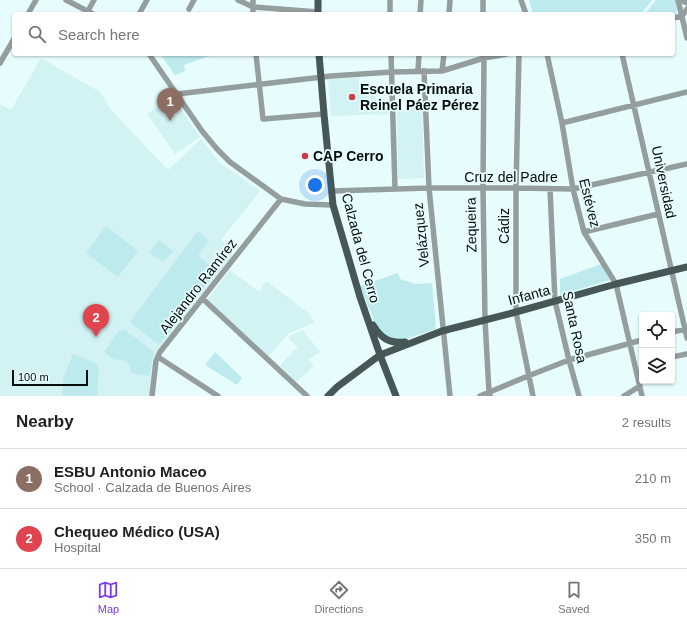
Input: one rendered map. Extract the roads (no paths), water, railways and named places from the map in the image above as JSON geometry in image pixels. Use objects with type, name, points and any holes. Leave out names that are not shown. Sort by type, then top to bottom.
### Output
[{"type":"main road","points":[[318,0],[318,12]]},
{"type":"main road","name":"Calzada del Cerro","points":[[319,56],[333,205],[365,313],[396,396]]},
{"type":"main road","name":"Infanta","points":[[328,396],[380,355],[442,331],[616,284],[687,267]]},
{"type":"main road","points":[[365,313],[383,339],[398,343],[417,340]]},
{"type":"street","points":[[29,12],[36,0]]},
{"type":"street","points":[[66,0],[89,12]]},
{"type":"street","points":[[91,12],[94,0]]},
{"type":"street","points":[[140,12],[146,0]]},
{"type":"street","points":[[189,9],[194,0]]},
{"type":"street","points":[[238,0],[253,7],[307,12]]},
{"type":"street","points":[[254,0],[254,12]]},
{"type":"street","points":[[390,0],[390,12]]},
{"type":"street","points":[[420,12],[421,0]]},
{"type":"street","points":[[448,12],[450,0]]},
{"type":"street","points":[[483,0],[483,12]]},
{"type":"street","points":[[521,0],[525,12]]},
{"type":"street","points":[[679,0],[687,3]]},
{"type":"street","points":[[679,0],[687,38]]},
{"type":"street","points":[[675,18],[682,16],[687,9]]},
{"type":"street","points":[[0,63],[12,42]]},
{"type":"street","points":[[150,56],[205,134],[223,156],[239,170],[281,199],[304,204],[333,205]]},
{"type":"street","points":[[256,56],[263,119],[324,114]]},
{"type":"street","points":[[391,56],[395,189]]},
{"type":"street","name":"Velázquez","points":[[419,56],[429,188],[442,331],[450,396]]},
{"type":"street","points":[[442,71],[444,56]]},
{"type":"street","points":[[177,94],[321,77],[392,72],[442,71],[484,56]]},
{"type":"street","name":"Zequeira","points":[[484,56],[483,188],[485,320],[490,394]]},
{"type":"street","name":"Cádiz","points":[[519,56],[516,188],[516,312],[533,396]]},
{"type":"street","name":"Estévez","points":[[547,56],[584,232],[616,284],[642,396]]},
{"type":"street","name":"Universidad","points":[[622,56],[687,338]]},
{"type":"street","points":[[562,123],[687,92]]},
{"type":"street","name":"Cruz del Padre","points":[[332,191],[429,188],[574,189],[687,164]]},
{"type":"street","name":"Santa Rosa","points":[[550,189],[555,301],[579,396]]},
{"type":"street","name":"Alejandro Ramírez","points":[[152,396],[158,357],[281,199]]},
{"type":"street","points":[[584,232],[658,214]]},
{"type":"street","points":[[203,299],[307,396]]},
{"type":"street","points":[[675,331],[686,329]]},
{"type":"street","points":[[480,396],[490,394],[528,376],[569,360],[639,341]]},
{"type":"street","points":[[675,356],[687,354]]},
{"type":"street","points":[[158,357],[218,396]]},
{"type":"street","points":[[635,365],[639,364]]},
{"type":"street","points":[[624,396],[640,386]]},
{"type":"place","name":"Escuela Primaria Reinel Páez Pérez","points":[[352,97]]},
{"type":"place","name":"ESBU Antonio Maceo","points":[[170,121]]},
{"type":"place","name":"CAP Cerro","points":[[305,156]]},
{"type":"place","name":"Chequeo Médico (USA)","points":[[96,337]]}]
